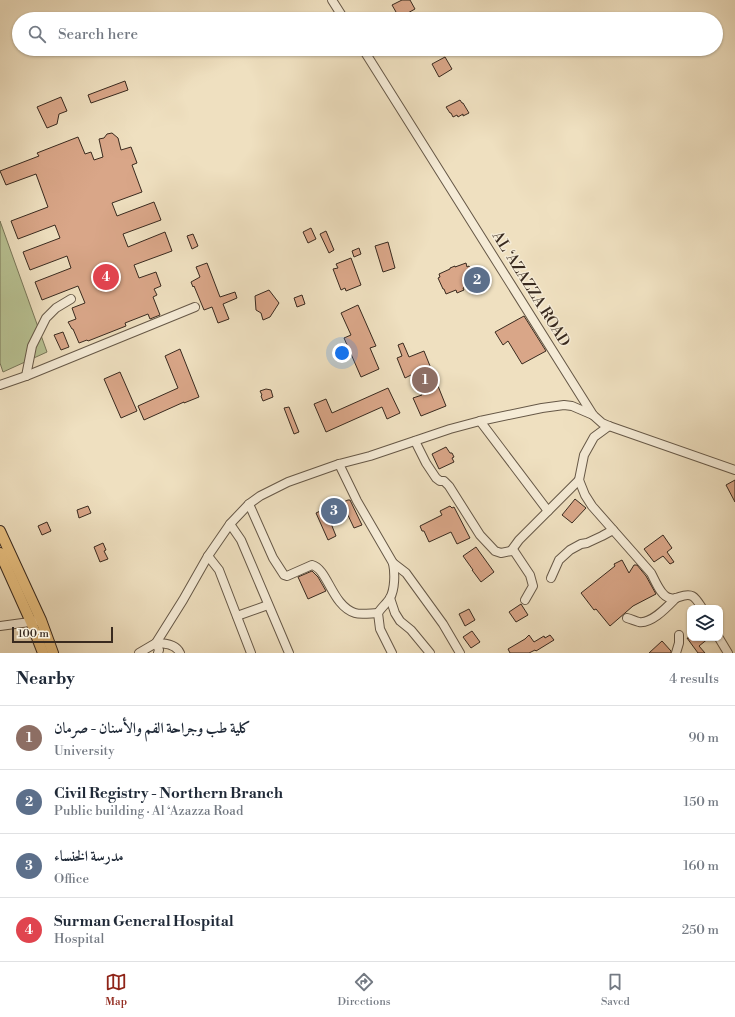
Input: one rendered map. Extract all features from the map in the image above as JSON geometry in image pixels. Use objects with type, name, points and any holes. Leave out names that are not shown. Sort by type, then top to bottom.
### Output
[{"type":"main road","points":[[0,531],[36,621],[43,653]]},
{"type":"main road","points":[[0,553],[52,653]]},
{"type":"street","points":[[332,0],[340,12]]},
{"type":"street","name":"AL ‘AZAZZA ROAD","points":[[367,56],[593,415],[602,423],[609,426],[735,470]]},
{"type":"street","points":[[26,376],[32,346],[46,318],[56,308],[70,299]]},
{"type":"street","points":[[0,385],[26,376],[195,307]]},
{"type":"street","points":[[139,653],[156,643],[208,556],[230,524],[249,504],[260,496],[288,482],[339,464],[370,456],[450,429],[480,421],[564,405],[593,415]]},
{"type":"street","points":[[480,421],[548,511]]},
{"type":"street","points":[[415,441],[426,463],[436,478],[440,481],[444,481],[449,486],[480,535],[495,551],[501,553],[511,550],[518,540],[579,480],[584,456],[594,437],[609,426]]},
{"type":"street","points":[[339,464],[393,563],[394,585],[390,598],[378,613],[380,629],[392,653]]},
{"type":"street","points":[[579,480],[585,495],[592,506],[651,573],[663,595],[669,598],[676,598],[685,595],[693,596],[697,599],[700,605]]},
{"type":"street","points":[[249,504],[273,558],[284,575],[287,576],[312,565],[315,566],[322,573],[343,607],[356,614],[378,613]]},
{"type":"street","points":[[230,524],[241,540],[288,653]]},
{"type":"street","points":[[551,578],[559,560],[570,550],[613,530]]},
{"type":"street","points":[[511,550],[514,551],[530,575],[534,586],[525,600]]},
{"type":"street","points":[[208,556],[219,570],[250,653]]},
{"type":"street","points":[[393,563],[406,573],[443,624],[460,653]]},
{"type":"street","points":[[390,598],[395,613],[400,620],[411,630],[430,653]]},
{"type":"street","points":[[627,618],[641,622],[650,620],[658,615],[676,598]]},
{"type":"street","points":[[237,616],[268,605]]},
{"type":"street","points":[[0,626],[36,621]]},
{"type":"street","points":[[676,653],[679,644],[679,635]]},
{"type":"street","points":[[721,641],[728,653]]},
{"type":"street","points":[[156,643],[159,650],[158,653]]},
{"type":"street","points":[[156,643],[165,643],[173,646],[179,650],[180,653]]},
{"type":"green space","points":[[0,221],[47,352],[3,372],[0,363]]},
{"type":"building","points":[[402,0],[410,0],[415,9],[410,12],[396,12],[392,5]]},
{"type":"building","points":[[445,57],[452,69],[439,77],[432,64]]},
{"type":"building","points":[[125,81],[128,90],[91,103],[88,95]]},
{"type":"building","points":[[61,97],[67,111],[59,114],[57,124],[47,128],[37,107]]},
{"type":"building","points":[[460,100],[469,113],[463,116],[463,114],[458,117],[457,115],[453,117],[446,107]]},
{"type":"building","points":[[112,133],[118,138],[121,150],[131,147],[137,163],[132,165],[142,192],[112,203],[117,216],[154,202],[161,220],[123,234],[128,247],[165,232],[172,251],[134,265],[139,278],[156,272],[161,286],[154,289],[157,295],[153,297],[160,315],[150,319],[148,314],[125,323],[126,326],[79,343],[68,322],[76,319],[72,308],[85,303],[78,286],[42,300],[35,282],[71,268],[67,256],[30,270],[23,252],[60,238],[55,225],[18,239],[11,221],[48,207],[36,174],[6,185],[0,171],[39,156],[37,153],[78,137],[85,154],[91,152],[94,160],[103,157],[99,139]]},
{"type":"building","points":[[311,228],[316,239],[308,243],[303,232]]},
{"type":"building","points":[[326,231],[334,250],[329,253],[320,234]]},
{"type":"building","points":[[193,234],[198,246],[192,249],[187,236]]},
{"type":"building","points":[[388,242],[395,268],[383,272],[375,246]]},
{"type":"building","points":[[359,248],[361,254],[354,257],[352,251]]},
{"type":"building","points":[[351,258],[361,285],[346,291],[345,288],[341,290],[333,269],[338,268],[336,264]]},
{"type":"building","points":[[207,263],[220,297],[235,292],[237,298],[223,304],[229,319],[218,323],[212,307],[204,310],[191,282],[200,277],[196,267]]},
{"type":"building","points":[[466,263],[467,267],[469,266],[474,279],[472,280],[473,284],[463,288],[464,290],[457,293],[456,290],[446,294],[438,278],[440,277],[439,274],[450,268]]},
{"type":"building","points":[[269,290],[279,303],[270,317],[263,320],[261,313],[256,310],[255,296]]},
{"type":"building","points":[[302,295],[305,304],[297,307],[294,298]]},
{"type":"building","points":[[358,305],[376,346],[370,348],[379,369],[361,377],[344,338],[351,335],[341,313]]},
{"type":"building","points":[[524,316],[546,351],[522,364],[508,341],[503,345],[495,332]]},
{"type":"building","points":[[63,332],[69,347],[61,350],[54,335]]},
{"type":"building","points":[[403,343],[409,357],[424,351],[446,406],[421,416],[413,398],[422,395],[413,374],[405,378],[397,358],[402,356],[398,345]]},
{"type":"building","points":[[180,349],[199,397],[144,420],[138,406],[178,388],[165,356]]},
{"type":"building","points":[[120,372],[137,411],[121,418],[104,379]]},
{"type":"building","points":[[388,388],[400,413],[387,419],[382,407],[326,432],[314,404],[326,399],[332,413]]},
{"type":"building","points":[[266,389],[271,390],[273,397],[263,401],[260,391]]},
{"type":"building","points":[[289,407],[299,432],[294,434],[284,408]]},
{"type":"building","points":[[446,447],[450,453],[452,453],[454,462],[439,469],[432,454]]},
{"type":"building","points":[[735,480],[735,502],[726,485]]},
{"type":"building","points":[[575,499],[586,508],[572,523],[562,515]]},
{"type":"building","points":[[350,500],[362,525],[354,528],[345,509],[335,513],[337,517],[330,521],[336,536],[328,540],[316,513],[337,503]]},
{"type":"building","points":[[88,506],[91,513],[79,518],[77,510]]},
{"type":"building","points":[[450,506],[452,508],[454,507],[470,538],[457,544],[451,532],[429,542],[420,526],[442,515],[440,511]]},
{"type":"building","points":[[47,522],[51,531],[42,535],[38,526]]},
{"type":"building","points":[[663,535],[672,548],[667,552],[674,562],[670,564],[663,556],[654,562],[644,549]]},
{"type":"building","points":[[103,543],[106,550],[104,551],[108,559],[100,562],[94,547]]},
{"type":"building","points":[[476,547],[494,572],[481,582],[463,556]]},
{"type":"building","points":[[622,560],[629,573],[634,565],[637,565],[646,576],[656,594],[633,606],[610,626],[596,609],[594,610],[581,593],[615,566],[614,564]]},
{"type":"building","points":[[312,571],[318,577],[326,591],[308,599],[298,577]]},
{"type":"building","points":[[521,604],[528,615],[516,622],[509,612]]},
{"type":"building","points":[[469,609],[475,620],[465,626],[459,614]]},
{"type":"building","points":[[472,631],[480,642],[471,648],[463,637]]},
{"type":"building","points":[[529,635],[534,642],[544,636],[545,638],[550,635],[554,640],[536,651],[535,650],[529,653],[510,653],[508,649]]},
{"type":"building","points":[[662,641],[671,653],[649,653]]},
{"type":"building","points":[[689,641],[705,641],[699,646],[705,653],[698,653]]},
{"type":"place","name":"Surman General Hospital","points":[[106,277]]},
{"type":"place","name":"Civil Registry - Northern Branch","points":[[477,280]]},
{"type":"place","name":"كلية طب وجراحة الفم والأسنان - صرمان","points":[[425,380]]},
{"type":"place","name":"مدرسة الخنساء","points":[[334,511]]}]
